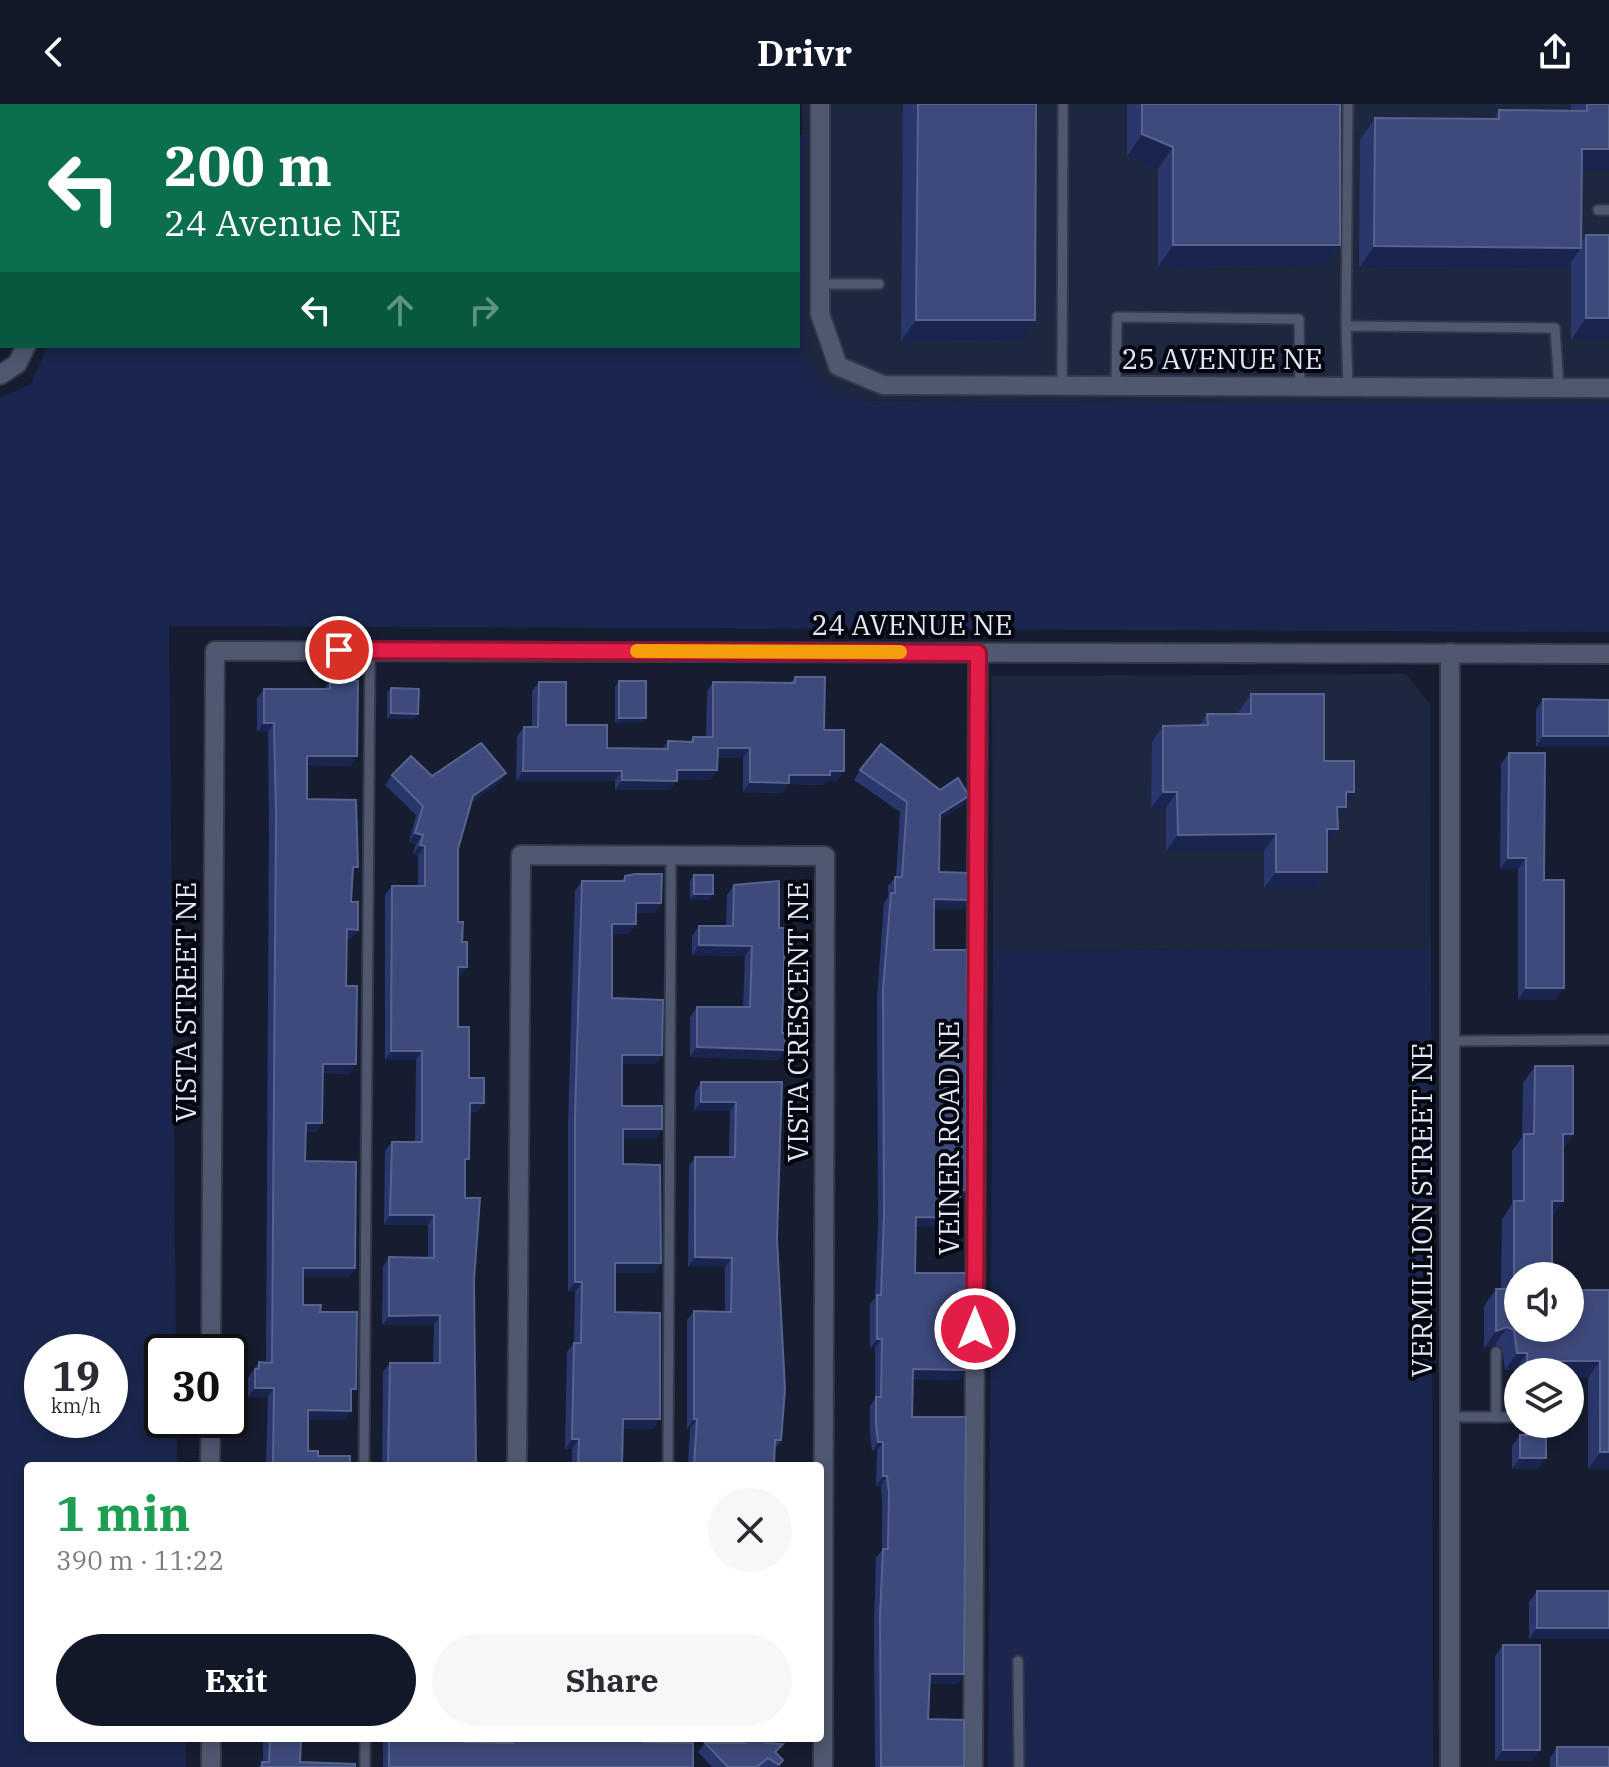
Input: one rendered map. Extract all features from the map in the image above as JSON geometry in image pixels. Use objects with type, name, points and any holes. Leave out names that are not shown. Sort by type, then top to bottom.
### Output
[{"type":"street","points":[[819,284],[820,104]]},
{"type":"street","name":"25 AVENUE NE","points":[[819,284],[820,314],[838,366],[883,385],[1609,388]]},
{"type":"street","points":[[0,375],[17,364],[25,348]]},
{"type":"street","name":"24 AVENUE NE","points":[[215,651],[1609,654]]},
{"type":"street","name":"VISTA STREET NE","points":[[211,1334],[215,651]]},
{"type":"street","name":"VEINER ROAD NE","points":[[973,1767],[978,653]]},
{"type":"street","name":"VERMILLION STREET NE","points":[[1450,653],[1450,1767]]},
{"type":"street","name":"VISTA CRESCENT NE","points":[[517,1462],[521,855],[825,856],[822,1462]]},
{"type":"street","points":[[210,1462],[211,1438]]},
{"type":"street","points":[[211,1742],[211,1767]]},
{"type":"street","name":"VISTA CRESCENT NE","points":[[823,1742],[823,1767]]},
{"type":"lane","points":[[1062,386],[1063,104]]},
{"type":"lane","points":[[1348,104],[1348,387]]},
{"type":"lane","points":[[819,284],[879,284]]},
{"type":"lane","points":[[1116,386],[1117,317],[1299,319],[1300,387]]},
{"type":"lane","points":[[1346,326],[1555,328],[1559,388]]},
{"type":"lane","points":[[364,1462],[370,650]]},
{"type":"lane","points":[[668,1462],[671,856]]},
{"type":"lane","points":[[1448,1041],[1609,1040]]},
{"type":"lane","points":[[1496,1352],[1496,1417]]},
{"type":"lane","points":[[1449,1417],[1504,1417]]},
{"type":"lane","points":[[1018,1661],[1019,1767]]},
{"type":"lane","points":[[365,1742],[365,1767]]},
{"type":"shaded area","points":[[802,104],[1609,104],[1609,405],[803,400]]},
{"type":"shaded area","points":[[800,135],[806,135],[803,346],[818,378],[835,392],[870,401],[1609,404],[1609,632],[169,626],[176,1334],[144,1334],[144,1438],[177,1438],[177,1462],[24,1462],[24,1742],[185,1742],[186,1767],[0,1767],[0,398],[31,384],[47,348],[800,348]]},
{"type":"shaded area","points":[[1406,674],[1430,704],[1431,949],[993,950],[992,676]]},
{"type":"shaded area","points":[[1431,949],[1433,1767],[988,1767],[993,950]]},
{"type":"building","points":[[918,104],[1036,104],[1035,320],[916,320]]},
{"type":"building","points":[[1142,104],[1340,104],[1340,245],[1173,245],[1173,147],[1142,134]]},
{"type":"building","points":[[1587,104],[1609,104],[1609,149],[1582,149],[1581,248],[1374,246],[1375,118],[1499,119],[1499,110],[1587,111]]},
{"type":"building","points":[[1586,235],[1609,235],[1609,318],[1586,318]]},
{"type":"building","points":[[795,677],[825,677],[824,730],[844,730],[844,771],[830,771],[830,775],[789,775],[789,783],[750,782],[750,748],[718,748],[717,770],[677,770],[677,781],[622,780],[622,771],[523,771],[524,727],[538,727],[539,682],[566,682],[566,725],[607,725],[607,748],[668,749],[668,741],[693,742],[693,737],[713,737],[713,682],[795,683]]},
{"type":"building","points":[[330,680],[358,681],[357,756],[307,756],[307,799],[356,800],[358,867],[353,867],[351,902],[358,902],[358,930],[347,929],[346,986],[357,986],[356,1064],[323,1064],[322,1123],[306,1123],[305,1161],[356,1162],[355,1268],[303,1268],[303,1305],[321,1305],[320,1312],[357,1312],[356,1389],[351,1389],[351,1411],[308,1410],[308,1451],[318,1451],[318,1456],[350,1456],[350,1462],[273,1462],[274,1388],[255,1388],[255,1369],[259,1369],[259,1362],[272,1363],[276,813],[274,723],[264,723],[264,689],[330,689]]},
{"type":"building","points":[[619,681],[646,681],[646,718],[619,718]]},
{"type":"building","points":[[391,688],[419,689],[418,714],[391,713]]},
{"type":"building","points":[[1251,694],[1324,694],[1324,761],[1354,761],[1354,792],[1346,792],[1346,807],[1337,807],[1338,829],[1327,829],[1327,872],[1276,872],[1276,834],[1178,835],[1177,792],[1163,792],[1163,726],[1208,725],[1207,714],[1251,714]]},
{"type":"building","points":[[1543,699],[1609,700],[1609,736],[1543,736]]},
{"type":"building","points":[[481,743],[506,773],[473,796],[458,849],[458,922],[463,922],[462,942],[467,942],[467,967],[458,967],[458,1027],[469,1027],[469,1078],[484,1078],[484,1103],[470,1103],[469,1159],[465,1159],[465,1198],[480,1198],[474,1280],[476,1462],[388,1462],[390,1363],[440,1363],[440,1315],[389,1316],[389,1257],[434,1258],[434,1215],[390,1215],[392,1142],[422,1142],[422,1051],[391,1051],[392,886],[425,886],[425,846],[420,845],[423,835],[415,833],[423,806],[392,775],[411,756],[432,776]]},
{"type":"building","points":[[881,744],[940,790],[958,778],[969,796],[940,814],[939,872],[969,873],[968,900],[934,899],[934,950],[967,950],[966,1190],[960,1190],[960,1218],[916,1217],[915,1273],[966,1273],[966,1290],[959,1290],[959,1345],[966,1345],[966,1370],[913,1369],[912,1417],[966,1417],[964,1674],[930,1674],[928,1719],[964,1720],[964,1767],[881,1767],[880,1616],[883,1549],[888,1549],[889,1492],[887,1476],[883,1476],[883,1442],[878,1442],[876,1424],[876,1397],[881,1397],[882,1339],[877,1339],[877,1295],[881,1295],[884,1215],[883,989],[891,893],[895,893],[895,877],[902,877],[907,802],[860,770]]},
{"type":"building","points":[[1509,753],[1545,753],[1544,880],[1564,880],[1564,988],[1526,988],[1526,858],[1508,858]]},
{"type":"building","points":[[662,874],[661,903],[636,903],[636,924],[612,924],[612,998],[663,1000],[662,1055],[622,1055],[622,1106],[662,1106],[662,1129],[623,1129],[623,1164],[660,1165],[661,1263],[615,1263],[615,1312],[660,1313],[660,1419],[623,1419],[622,1462],[578,1462],[579,1439],[572,1439],[574,1343],[581,1343],[582,1282],[575,1282],[575,1116],[582,881],[625,881],[625,876]]},
{"type":"building","points":[[694,875],[713,875],[713,894],[694,894]]},
{"type":"building","points":[[779,881],[779,928],[785,928],[782,1033],[785,1033],[785,1050],[697,1047],[697,1007],[750,1007],[752,946],[699,945],[699,926],[733,926],[734,885]]},
{"type":"building","points":[[1535,1066],[1573,1066],[1573,1134],[1563,1134],[1563,1201],[1552,1201],[1552,1262],[1514,1262],[1514,1201],[1524,1201],[1524,1134],[1534,1134]]},
{"type":"building","points":[[701,1082],[782,1082],[777,1239],[785,1389],[781,1440],[775,1440],[774,1462],[694,1462],[697,1419],[694,1419],[694,1311],[731,1312],[732,1258],[695,1257],[695,1157],[735,1157],[736,1102],[701,1102]]},
{"type":"building","points":[[1496,1289],[1504,1289],[1504,1328],[1496,1331]]},
{"type":"building","points":[[1584,1290],[1609,1290],[1609,1452],[1600,1452],[1600,1361],[1527,1358],[1527,1353],[1517,1353],[1516,1342],[1584,1342]]},
{"type":"building","points":[[1520,1438],[1546,1438],[1546,1458],[1520,1458]]},
{"type":"building","points":[[1537,1591],[1609,1591],[1609,1628],[1537,1628]]},
{"type":"building","points":[[1503,1645],[1540,1645],[1540,1750],[1503,1750]]},
{"type":"building","points":[[270,1742],[301,1742],[300,1762],[355,1764],[355,1767],[262,1767],[262,1762],[269,1762]]},
{"type":"building","points":[[389,1742],[693,1743],[693,1767],[389,1767]]},
{"type":"building","points":[[705,1743],[783,1744],[775,1752],[783,1760],[779,1765],[768,1758],[757,1767],[728,1767]]},
{"type":"building","points":[[1557,1747],[1609,1747],[1609,1767],[1557,1767]]},
{"type":"slow traffic","points":[[637,651],[900,652]]},
{"type":"route","points":[[339,650],[978,653],[975,1329]]}]
